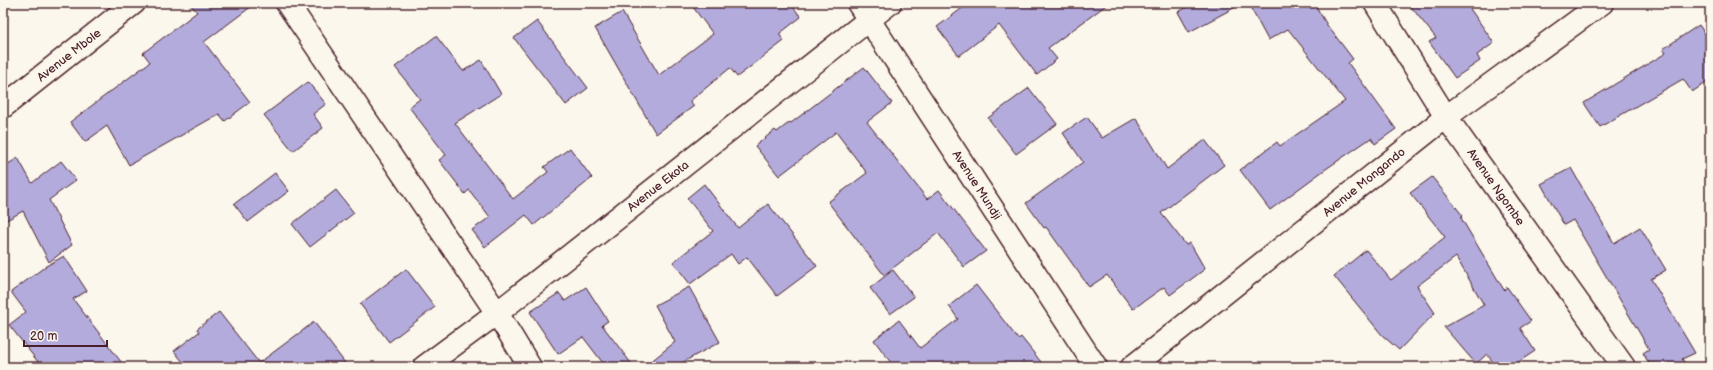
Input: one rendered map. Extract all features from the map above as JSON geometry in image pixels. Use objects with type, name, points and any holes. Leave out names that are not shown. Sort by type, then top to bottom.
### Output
[{"type":"street","name":"Avenue Mbole","points":[[3,107],[134,3]]},
{"type":"street","points":[[287,3],[497,312],[530,367]]},
{"type":"street","name":"Avenue Ekota","points":[[424,367],[497,312],[863,11],[890,3]]},
{"type":"street","name":"Avenue Ngombe","points":[[1375,3],[1446,117],[1624,367]]},
{"type":"street","name":"Avenue Mongando","points":[[1132,367],[1446,117],[1602,3]]},
{"type":"street","name":"Avenue Mundji","points":[[863,11],[1096,367]]},
{"type":"building","points":[[189,3],[256,3],[204,42],[250,102],[225,121],[219,114],[129,165],[107,126],[85,142],[70,122],[150,62],[143,53],[197,12]]},
{"type":"building","points":[[690,3],[790,3],[801,17],[779,34],[784,41],[737,77],[730,68],[690,101],[694,106],[656,134],[595,28],[622,12],[659,75],[713,34]]},
{"type":"building","points":[[969,3],[1109,3],[1048,48],[1057,59],[1037,75],[999,25],[959,56],[937,27]]},
{"type":"building","points":[[1195,3],[1243,3],[1189,32],[1178,12]]},
{"type":"building","points":[[1248,3],[1314,3],[1327,25],[1353,59],[1348,63],[1396,129],[1375,144],[1371,138],[1270,210],[1240,170],[1277,142],[1280,146],[1345,101],[1288,29],[1268,40]]},
{"type":"building","points":[[1408,3],[1466,3],[1494,43],[1477,55],[1480,61],[1455,78],[1429,42],[1436,38]]},
{"type":"building","points":[[537,21],[588,88],[566,105],[514,38]]},
{"type":"building","points":[[1699,25],[1710,41],[1710,80],[1692,92],[1683,79],[1600,127],[1584,103],[1666,53],[1663,49]]},
{"type":"building","points":[[436,36],[463,71],[481,60],[501,94],[455,123],[513,199],[548,172],[544,167],[570,148],[592,178],[534,225],[526,215],[485,247],[472,230],[490,217],[469,190],[465,194],[439,160],[446,155],[409,107],[420,99],[395,67]]},
{"type":"building","points":[[864,67],[892,103],[867,122],[927,199],[939,190],[986,251],[964,267],[938,233],[884,275],[828,202],[867,173],[836,132],[779,176],[755,146],[775,130],[777,132],[790,122],[791,123]]},
{"type":"building","points":[[308,82],[326,104],[313,114],[323,128],[293,151],[264,115]]},
{"type":"building","points":[[1029,88],[1057,124],[1016,154],[988,118]]},
{"type":"building","points":[[1087,117],[1102,138],[1136,118],[1167,169],[1205,140],[1224,165],[1161,213],[1186,245],[1190,243],[1205,269],[1170,295],[1164,287],[1133,309],[1107,275],[1089,287],[1046,227],[1044,228],[1026,203],[1083,162],[1063,133]]},
{"type":"building","points":[[18,158],[32,183],[61,161],[76,180],[49,200],[72,245],[49,262],[23,211],[3,222],[3,167]]},
{"type":"building","points":[[1571,168],[1614,243],[1640,227],[1666,270],[1651,279],[1695,353],[1682,359],[1688,367],[1651,367],[1643,353],[1649,349],[1573,220],[1564,225],[1541,184]]},
{"type":"building","points":[[275,173],[289,191],[248,222],[234,204]]},
{"type":"building","points":[[1432,177],[1463,216],[1461,218],[1504,290],[1507,287],[1531,321],[1520,328],[1535,351],[1511,367],[1496,367],[1487,354],[1476,364],[1444,327],[1484,305],[1456,257],[1417,286],[1435,313],[1399,350],[1382,335],[1334,276],[1366,250],[1391,280],[1445,237],[1410,193]]},
{"type":"building","points":[[704,184],[738,228],[768,204],[817,266],[777,296],[747,257],[738,264],[731,254],[690,284],[673,262],[713,231],[687,198]]},
{"type":"building","points":[[336,190],[354,213],[310,247],[292,224]]},
{"type":"building","points":[[64,256],[87,291],[73,299],[125,367],[42,367],[9,325],[26,312],[11,292],[46,266]]},
{"type":"building","points":[[406,269],[435,307],[389,342],[360,304]]},
{"type":"building","points":[[893,270],[914,297],[890,314],[870,288]]},
{"type":"building","points":[[976,285],[1018,339],[1021,337],[1045,367],[894,367],[874,340],[899,320],[920,348],[958,319],[949,306]]},
{"type":"building","points":[[586,287],[608,321],[602,325],[634,367],[606,367],[583,337],[558,354],[530,312],[559,293],[565,301]]},
{"type":"building","points":[[689,287],[720,342],[674,367],[644,367],[675,342],[655,305]]},
{"type":"building","points":[[219,312],[259,363],[314,322],[348,367],[187,367],[174,351],[199,332],[197,329]]}]
